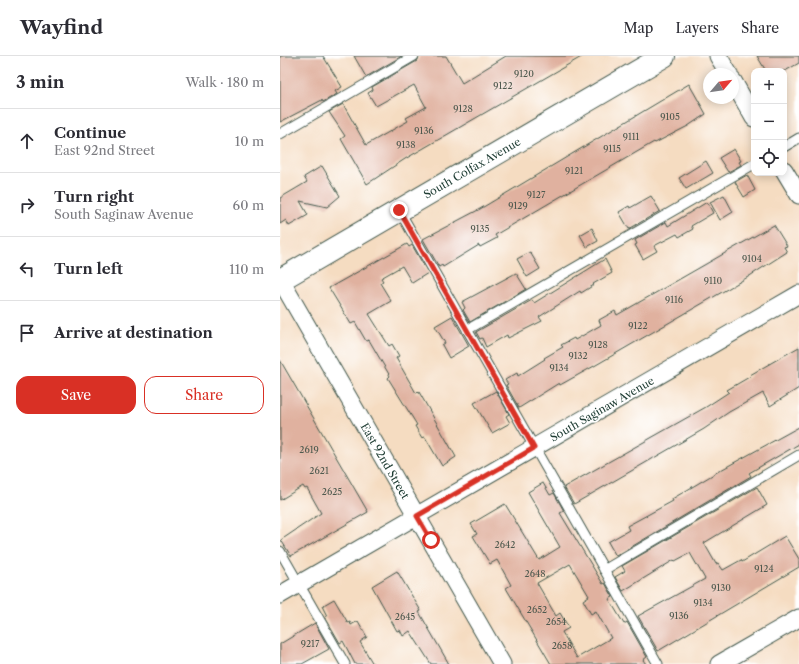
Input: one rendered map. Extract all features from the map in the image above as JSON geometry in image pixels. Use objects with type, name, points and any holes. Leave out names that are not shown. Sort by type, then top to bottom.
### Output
[{"type":"main road","name":"South Colfax Avenue","points":[[280,279],[664,56]]},
{"type":"street","points":[[718,56],[725,68]]},
{"type":"street","points":[[739,92],[751,113]]},
{"type":"street","points":[[787,175],[799,195]]},
{"type":"street","name":"East 92nd Street","points":[[280,279],[502,664]]},
{"type":"street","name":"South Saginaw Avenue","points":[[280,595],[799,294]]},
{"type":"street","points":[[719,664],[799,618]]},
{"type":"lane","points":[[280,134],[414,56]]},
{"type":"lane","points":[[787,145],[799,138]]},
{"type":"lane","points":[[467,330],[751,166]]},
{"type":"lane","points":[[399,210],[658,664]]},
{"type":"lane","points":[[604,570],[799,456]]},
{"type":"lane","points":[[280,551],[345,664]]},
{"type":"building","points":[[280,56],[323,56],[342,87],[335,91],[337,94],[323,102],[322,100],[280,122]]},
{"type":"building","points":[[354,56],[402,56],[366,77]]},
{"type":"building","points":[[420,56],[446,56],[462,83],[506,56],[583,56],[405,159],[367,184],[341,139],[345,136],[329,112],[343,104],[366,145],[408,121],[406,118],[426,107],[414,85],[376,106],[368,93],[373,90],[372,87],[417,61]]},
{"type":"building","points":[[757,56],[799,56],[799,63],[787,70],[787,68],[764,68]]},
{"type":"building","points":[[689,84],[706,114],[688,126],[655,143],[654,142],[495,235],[497,238],[480,247],[479,245],[443,267],[442,265],[439,267],[423,239],[480,209]]},
{"type":"building","points":[[734,149],[741,161],[739,162],[741,165],[728,172],[719,158]]},
{"type":"building","points":[[706,161],[713,173],[686,189],[679,178]]},
{"type":"building","points":[[322,166],[340,196],[327,207],[300,201],[308,215],[289,226],[286,220],[280,224],[280,198],[307,182],[304,177]]},
{"type":"building","points":[[747,175],[755,190],[744,197],[735,182]]},
{"type":"building","points":[[724,195],[733,212],[720,220],[710,202]]},
{"type":"building","points":[[651,196],[660,211],[629,229],[619,212],[629,206],[630,208]]},
{"type":"building","points":[[707,202],[713,213],[691,226],[693,229],[679,237],[677,234],[654,246],[657,251],[643,259],[635,245],[637,244],[635,240],[666,222],[668,226]]},
{"type":"building","points":[[774,225],[787,246],[784,247],[787,252],[748,277],[596,365],[560,385],[559,383],[519,408],[506,385],[508,384],[505,380],[517,373],[518,376],[563,347],[561,345],[574,338],[575,340],[601,325],[599,320],[615,311],[617,315]]},
{"type":"building","points":[[592,228],[598,241],[587,247],[580,235]]},
{"type":"building","points":[[407,244],[409,247],[412,245],[428,273],[412,283],[402,266],[381,278],[383,281],[380,283],[391,301],[369,314],[389,346],[392,344],[399,356],[396,358],[416,393],[419,392],[456,457],[442,466],[425,437],[422,438],[415,426],[417,425],[388,378],[390,376],[369,340],[366,341],[355,322],[351,324],[329,288]]},
{"type":"building","points":[[530,252],[540,269],[527,277],[517,259]]},
{"type":"building","points":[[605,259],[612,273],[539,317],[542,321],[508,338],[507,335],[486,347],[482,338],[480,339],[476,332],[532,300],[534,303]]},
{"type":"building","points":[[516,273],[526,289],[470,322],[463,310],[465,308],[462,302]]},
{"type":"building","points":[[452,316],[469,346],[449,358],[442,345],[445,343],[435,326]]},
{"type":"building","points":[[799,347],[799,388],[770,406],[763,393],[574,504],[564,487],[706,407],[729,392],[727,390],[751,376],[750,375]]},
{"type":"building","points":[[280,360],[368,512],[291,556],[281,540],[321,513],[307,488],[305,489],[303,486],[280,500]]},
{"type":"building","points":[[496,391],[509,414],[506,416],[510,423],[492,433],[474,403]]},
{"type":"building","points":[[799,427],[799,444],[749,473],[751,476],[616,556],[608,542],[629,530],[627,526],[673,501],[672,499],[719,471]]},
{"type":"building","points":[[543,483],[550,495],[554,493],[564,511],[560,513],[603,584],[605,583],[613,597],[609,599],[624,624],[627,622],[647,657],[643,660],[646,664],[551,664],[506,588],[511,585],[497,560],[490,564],[473,536],[477,534],[471,524],[505,504],[539,560],[560,547],[528,492]],"holes":[[[570,564],[589,596],[583,600],[591,614],[596,611],[611,638],[577,658],[562,632],[569,628],[560,613],[556,616],[537,583]]]},
{"type":"building","points":[[757,487],[767,505],[704,543],[716,564],[718,563],[723,570],[741,560],[742,562],[785,536],[799,559],[799,567],[658,651],[638,616],[705,579],[690,553],[675,561],[674,560],[623,591],[615,577],[625,571],[622,566]]},
{"type":"building","points":[[397,571],[421,611],[419,612],[449,664],[431,664],[410,631],[403,636],[400,630],[397,631],[372,586]]},
{"type":"building","points":[[334,599],[348,623],[350,622],[351,625],[358,621],[367,637],[360,642],[373,664],[355,664],[343,641],[340,643],[325,617],[327,616],[322,606]]},
{"type":"building","points":[[315,623],[329,649],[302,664],[280,664],[280,644]]},
{"type":"route","points":[[399,210],[534,448],[417,516],[431,540]]}]
